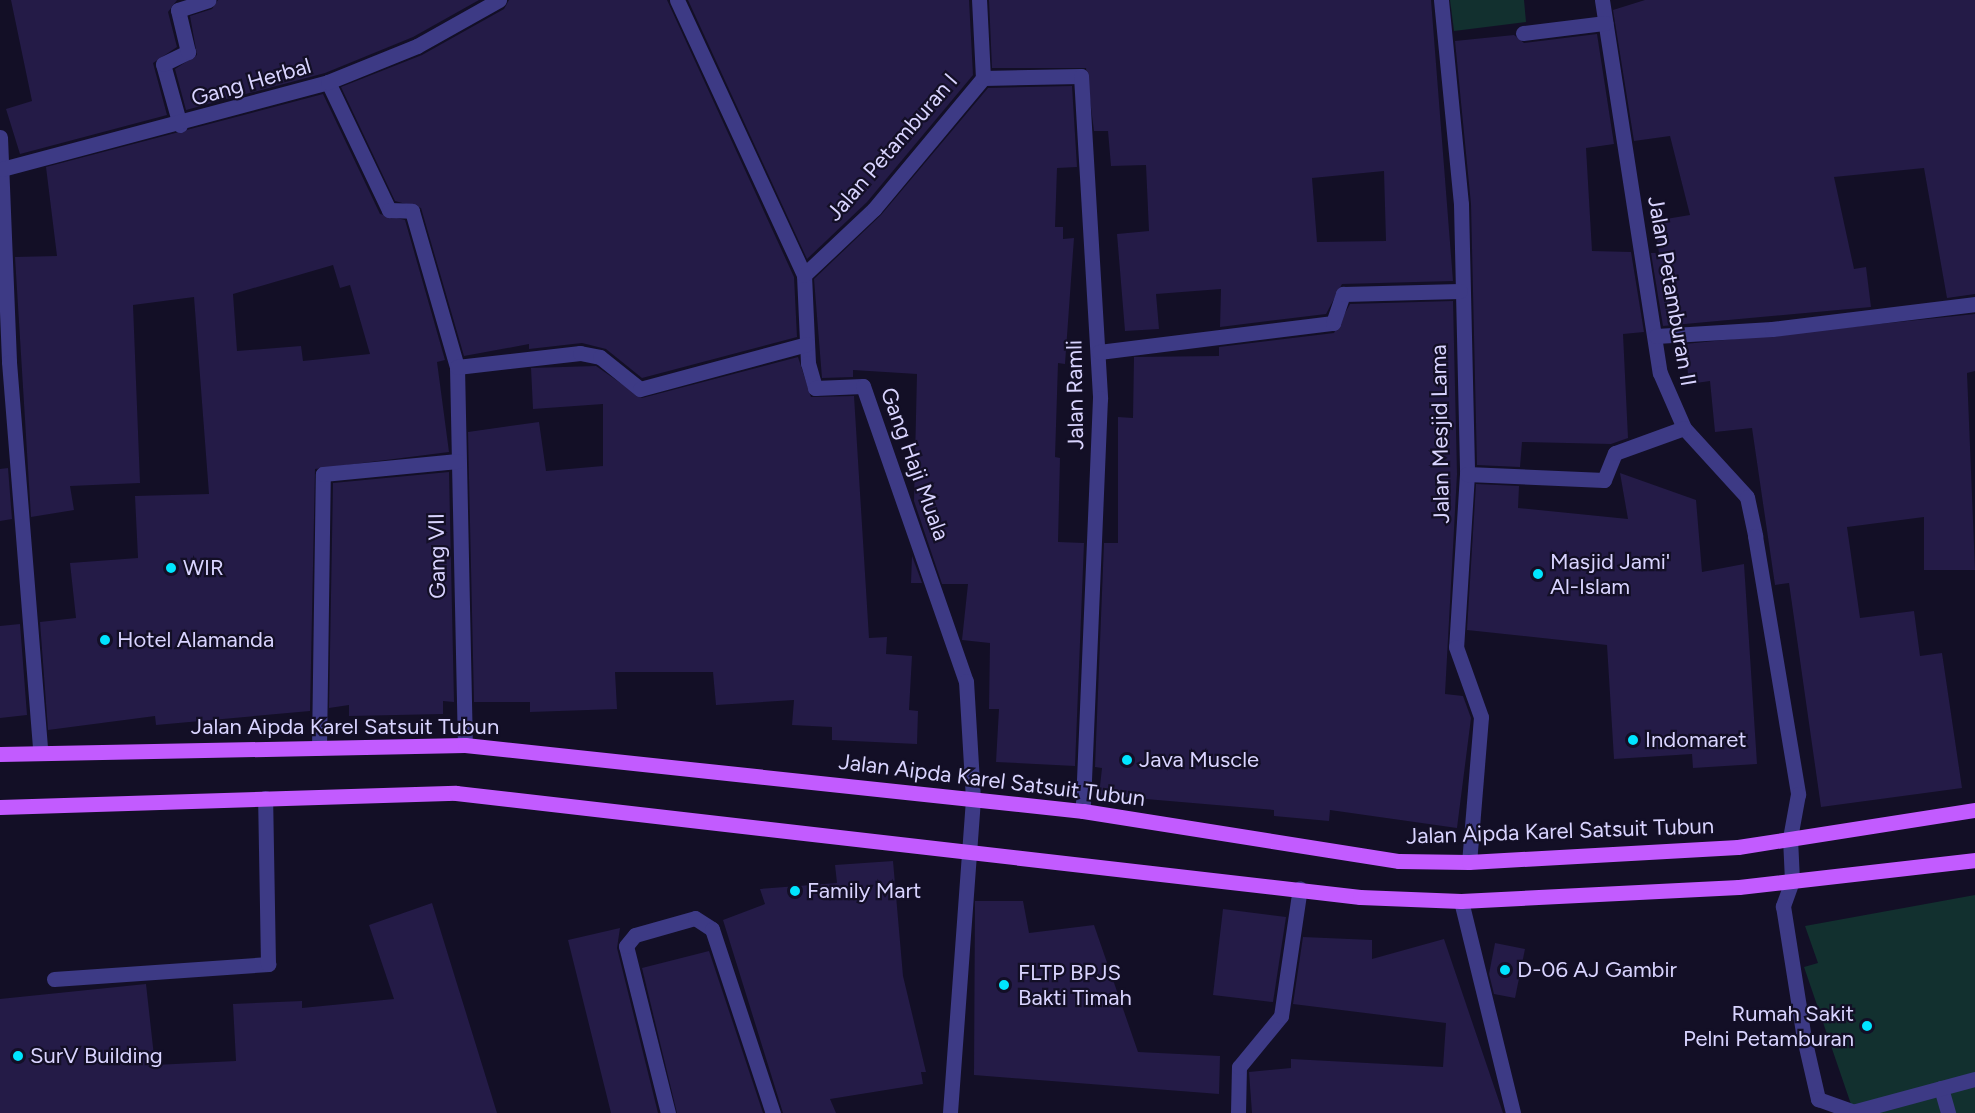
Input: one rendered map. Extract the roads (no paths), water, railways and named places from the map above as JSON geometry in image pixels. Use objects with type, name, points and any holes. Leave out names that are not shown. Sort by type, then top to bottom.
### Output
[{"type":"main road","name":"Jalan Aipda Karel Satsuit Tubun","points":[[0,754],[40,751],[465,745],[1083,811],[1399,861],[1468,862],[1790,838],[1975,810]]},
{"type":"main road","points":[[0,807],[456,793],[1300,888],[1461,901],[1792,881],[1975,860]]},
{"type":"street","points":[[180,125],[163,64],[188,52],[178,10],[208,0]]},
{"type":"street","name":"Gang Herbal","points":[[2,170],[180,125],[328,82],[417,46],[499,0]]},
{"type":"street","name":"Gang Haji Muala","points":[[677,0],[804,275],[807,344],[815,388],[863,386],[948,618],[966,681],[973,799]]},
{"type":"street","name":"Jalan Petamburan I","points":[[804,275],[874,209],[983,78],[979,0]]},
{"type":"street","name":"Jalan Mesjid Lama","points":[[1441,0],[1461,204],[1460,291],[1467,474],[1456,647],[1481,717],[1468,862]]},
{"type":"street","name":"Jalan Petamburan II","points":[[1602,0],[1660,373],[1684,428],[1747,497],[1798,794],[1790,838],[1792,881],[1783,906],[1818,1099],[1857,1112]]},
{"type":"street","points":[[1523,33],[1605,23]]},
{"type":"street","name":"Jalan Ramli","points":[[983,78],[1081,76],[1099,352],[1096,549],[1083,811]]},
{"type":"street","name":"Gang VII","points":[[328,82],[390,210],[412,210],[457,367],[465,745]]},
{"type":"street","points":[[0,136],[4,363],[40,751]]},
{"type":"street","points":[[1099,352],[1333,323],[1343,294],[1460,291]]},
{"type":"street","points":[[1656,336],[1772,329],[1975,304]]},
{"type":"street","points":[[457,367],[580,353],[600,357],[640,389],[807,344]]},
{"type":"street","points":[[1467,474],[1604,480],[1615,453],[1684,428]]},
{"type":"street","points":[[319,748],[323,474],[458,461]]},
{"type":"street","points":[[54,978],[268,964],[266,798]]},
{"type":"street","points":[[950,1113],[966,850],[973,799]]},
{"type":"street","points":[[1238,1113],[1239,1067],[1281,1016],[1300,888]]},
{"type":"street","points":[[1461,901],[1512,1113]]},
{"type":"street","points":[[668,1113],[626,946],[635,935],[695,918],[712,929],[773,1113]]},
{"type":"street","points":[[1857,1112],[1975,1079]]},
{"type":"street","points":[[1941,1088],[1948,1113]]},
{"type":"place","name":"WIR","points":[[171,568]]},
{"type":"place","name":"Masjid Jami' Al-Islam","points":[[1538,574]]},
{"type":"place","name":"Hotel Alamanda","points":[[105,640]]},
{"type":"place","name":"Indomaret","points":[[1633,740]]},
{"type":"place","name":"Java Muscle","points":[[1127,760]]},
{"type":"place","name":"Family Mart","points":[[795,891]]},
{"type":"place","name":"D-06 AJ Gambir","points":[[1505,970]]},
{"type":"place","name":"FLTP BPJS Bakti Timah","points":[[1004,985]]},
{"type":"place","name":"Rumah Sakit Pelni Petamburan","points":[[1867,1026]]},
{"type":"place","name":"SurV Building","points":[[18,1056]]}]
